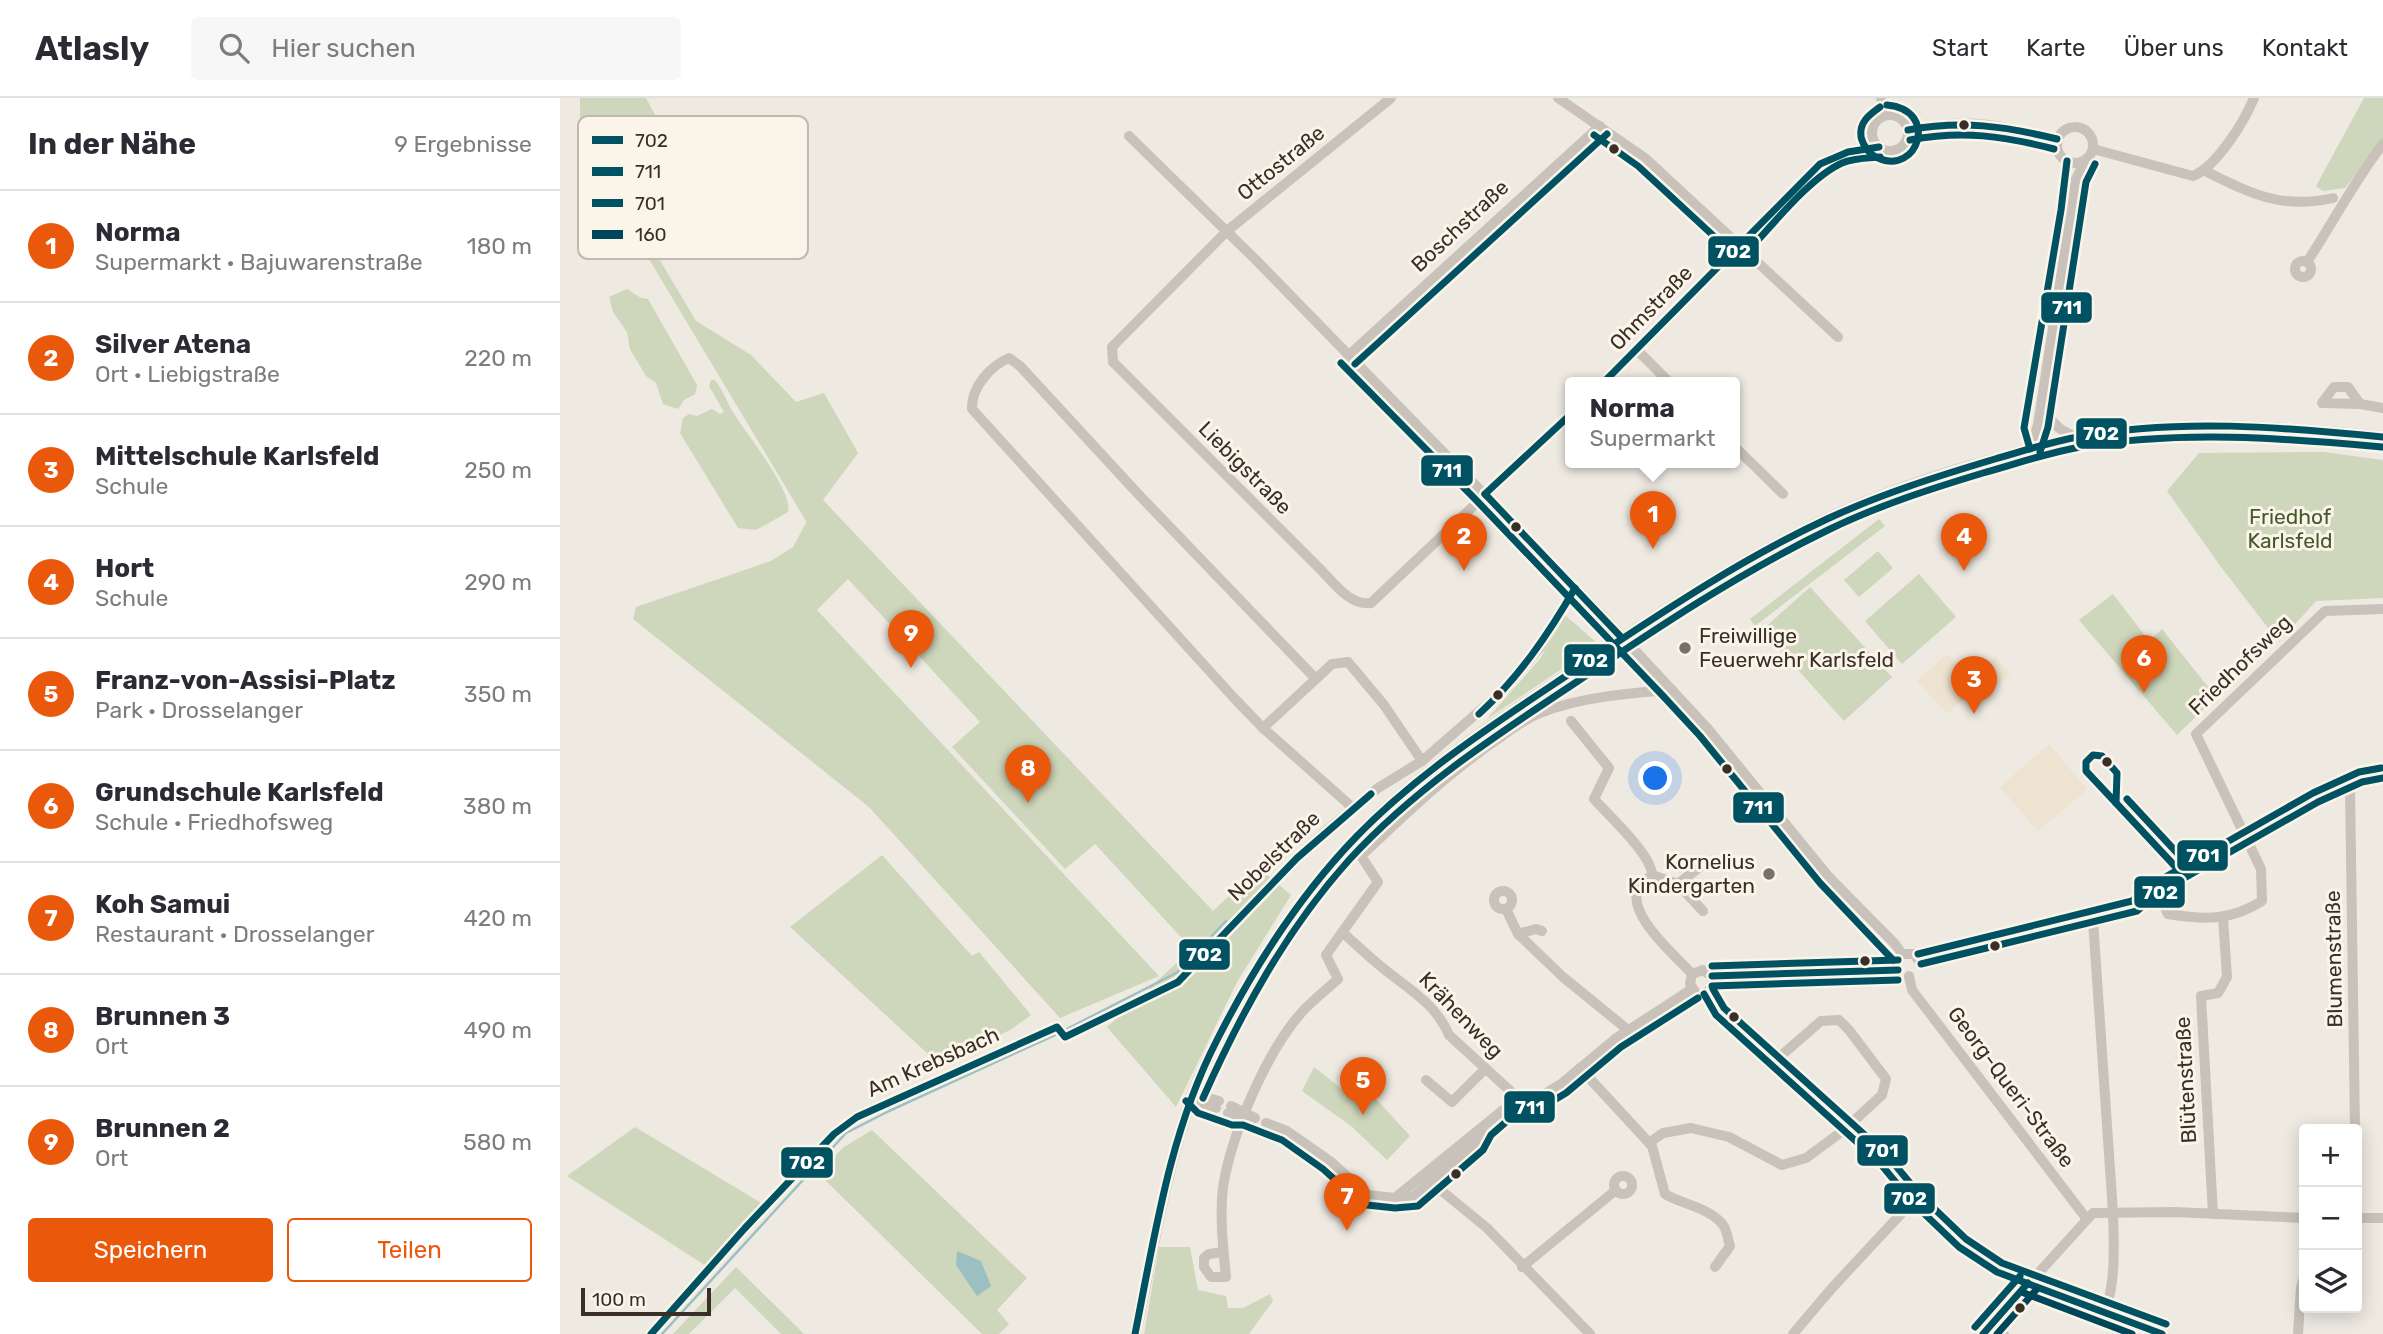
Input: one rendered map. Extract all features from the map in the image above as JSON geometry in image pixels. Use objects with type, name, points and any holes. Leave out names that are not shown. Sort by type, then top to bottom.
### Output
[{"type":"main road","points":[[1135,1334],[1166,1180],[1193,1094],[1222,1033],[1259,966],[1313,886],[1368,825],[1426,775],[1483,732],[1696,591],[1805,530],[1872,499],[1931,477],[2079,437],[2139,430],[2248,426],[2383,437]]},
{"type":"street","name":"Ottostraße","points":[[1227,231],[1391,98]]},
{"type":"street","points":[[1558,98],[1646,158],[1838,337]]},
{"type":"street","points":[[1881,98],[1886,115]]},
{"type":"street","points":[[2093,149],[2193,176],[2205,171],[2231,138],[2254,98]]},
{"type":"street","points":[[1886,115],[1900,117],[1909,130],[1908,138],[1901,147],[1889,151],[1879,147],[1850,149],[1872,132],[1879,118],[1886,115]]},
{"type":"street","points":[[1909,130],[1931,125],[2000,124],[2057,139]]},
{"type":"street","name":"Boschstraße","points":[[1348,356],[1600,126]]},
{"type":"street","points":[[2030,449],[2038,425],[2076,179],[2093,149],[2089,133],[2080,127],[2069,127],[2057,139],[2057,149],[2067,161],[2073,163],[2086,159]]},
{"type":"street","points":[[1872,132],[1879,147]]},
{"type":"street","points":[[1129,136],[1227,231],[1576,588],[1708,729],[1828,876],[1902,954]]},
{"type":"street","points":[[2307,262],[2379,157],[2383,144]]},
{"type":"street","name":"Ohmstraße","points":[[1609,377],[1819,164],[1850,149]]},
{"type":"street","points":[[2030,449],[2025,428],[2062,210],[2067,161]]},
{"type":"street","points":[[2205,171],[2251,194],[2285,203],[2313,203],[2333,198]]},
{"type":"street","name":"Liebigstraße","points":[[1227,231],[1112,347],[1113,362],[1321,570],[1353,600],[1362,604],[1371,603],[1485,495]]},
{"type":"street","points":[[1637,350],[1664,377]]},
{"type":"street","points":[[1316,679],[1140,496],[1020,366],[1009,358],[995,364],[975,392],[972,409],[1263,728],[1353,808]]},
{"type":"street","points":[[2042,394],[2044,407],[2056,427],[2066,434],[2079,437]]},
{"type":"street","points":[[2360,404],[2383,408]]},
{"type":"street","points":[[1485,495],[1565,420]]},
{"type":"street","points":[[1740,452],[1783,494]]},
{"type":"street","name":"Nobelstraße","points":[[1065,1037],[1178,982],[1297,858],[1353,808],[1378,788],[1422,761],[1488,705],[1525,668],[1542,646],[1576,588]]},
{"type":"street","name":"Friedhofsweg","points":[[2247,841],[2196,734],[2325,611],[2383,609]]},
{"type":"street","points":[[1263,728],[1332,664],[1348,662],[1384,705],[1422,761]]},
{"type":"street","points":[[1223,1252],[1224,1182],[1274,1054],[1302,1012],[1338,979],[1326,955],[1378,883],[1361,856],[1427,793],[1522,722],[1541,713],[1567,714],[1624,694],[1672,690]]},
{"type":"street","points":[[1567,714],[1609,768],[1594,799],[1643,852],[1651,866],[1652,875]]},
{"type":"street","points":[[1921,964],[2137,911],[2158,893],[2247,841],[2350,787],[2383,778]]},
{"type":"street","name":"Blumenstraße","points":[[2350,787],[2355,1124]]},
{"type":"street","points":[[2158,893],[2168,914],[2190,918],[2223,918],[2244,912],[2262,901],[2261,869],[2247,841]]},
{"type":"street","points":[[1678,884],[1706,862]]},
{"type":"street","points":[[1652,875],[1678,884],[1703,911]]},
{"type":"street","points":[[1652,875],[1640,886],[1636,899],[1640,914],[1692,974]]},
{"type":"street","points":[[1506,909],[1518,934],[1563,977],[1628,1030]]},
{"type":"street","name":"Blütenstraße","points":[[2213,1214],[2201,996],[2218,992],[2227,978],[2223,918]]},
{"type":"street","points":[[2093,921],[2113,1212],[2114,1254],[2105,1312]]},
{"type":"street","points":[[1518,934],[1536,929],[1542,932]]},
{"type":"street","name":"Krähenweg","points":[[1343,933],[1385,970],[1417,992],[1444,1022],[1449,1035],[1518,1098]]},
{"type":"street","points":[[1902,954],[1914,954],[1921,964]]},
{"type":"street","points":[[1902,954],[1898,959],[1898,970],[1904,976],[1918,972],[1921,964]]},
{"type":"street","points":[[1712,976],[1713,987],[1704,994],[1692,989],[1689,981],[1692,974],[1703,970],[1712,976],[1898,970]]},
{"type":"street","name":"Georg-Queri-Straße","points":[[1909,976],[1912,990],[2087,1218]]},
{"type":"street","points":[[1266,1124],[1300,1139],[1368,1195],[1413,1197],[1467,1137],[1482,1129],[1518,1098],[1543,1095],[1561,1084],[1628,1030],[1692,989]]},
{"type":"street","points":[[1704,994],[1716,1015],[1879,1163],[1912,1202],[1959,1247],[1997,1272],[2162,1334]]},
{"type":"street","points":[[1649,1143],[1663,1133],[1691,1128],[1729,1137],[1782,1165],[1807,1158],[1844,1130],[1882,1095],[1886,1079],[1839,1020],[1821,1021],[1783,1054],[1774,1068]]},
{"type":"street","name":"Am Krebsbach","points":[[651,1334],[745,1228],[834,1134],[857,1117],[1057,1027],[1065,1037]]},
{"type":"street","points":[[1580,1068],[1649,1143],[1665,1194],[1675,1201],[1695,1205],[1723,1225],[1730,1246],[1715,1267]]},
{"type":"street","points":[[1426,1080],[1452,1102],[1485,1069]]},
{"type":"street","points":[[1193,1094],[1202,1103],[1218,1105]]},
{"type":"street","points":[[1230,1109],[1235,1115],[1250,1116]]},
{"type":"street","points":[[1427,1179],[1486,1228],[1590,1334]]},
{"type":"street","points":[[1522,1267],[1616,1189]]},
{"type":"street","points":[[1793,1334],[1912,1202]]},
{"type":"street","points":[[1983,1334],[2093,1213],[2299,1218]]},
{"type":"street","points":[[2362,1217],[2383,1218]]},
{"type":"street","points":[[2298,1334],[2299,1313]]},
{"type":"street","points":[[1992,1324],[2004,1334]]},
{"type":"green space","points":[[580,98],[646,98],[656,116],[580,116]]},
{"type":"green space","points":[[2364,98],[2383,98],[2383,139],[2345,188],[2323,191],[2316,186]]},
{"type":"green space","points":[[649,259],[659,259],[696,321],[751,355],[796,402],[824,393],[858,453],[823,500],[1213,911],[1259,868],[1291,895],[1237,982],[1176,1107],[1107,1027],[1192,949],[1095,844],[1065,869],[952,747],[980,722],[848,579],[817,610],[1159,976],[1060,1018],[869,807],[633,619],[636,607],[771,561],[793,547],[806,521]]},
{"type":"green space","points":[[627,289],[641,298],[648,299],[697,385],[695,394],[684,400],[678,409],[663,404],[656,383],[646,376],[630,349],[627,332],[613,312],[609,297]]},
{"type":"green space","points":[[711,380],[715,380],[776,476],[788,502],[788,512],[756,530],[738,528],[680,433],[683,418],[689,414],[697,416],[712,409],[720,414],[724,412],[709,386]]},
{"type":"green space","name":"Friedhof Karlsfeld","points":[[2324,452],[2383,460],[2383,598],[2316,601],[2279,642],[2167,491],[2199,453]]},
{"type":"green space","points":[[2015,461],[2022,463],[1966,477],[1850,519],[1782,553],[1657,627],[1757,566],[1825,530],[1860,514],[1896,499],[1963,474]]},
{"type":"green space","points":[[1879,519],[1885,526],[1755,626],[1750,619]]},
{"type":"green space","points":[[1878,551],[1893,568],[1859,597],[1844,580]]},
{"type":"green space","points":[[1919,574],[1956,617],[1902,664],[1865,621]]},
{"type":"green space","points":[[1810,587],[1892,677],[1844,721],[1762,630]]},
{"type":"green space","points":[[2113,594],[2149,641],[2162,629],[2216,697],[2177,735],[2079,620]]},
{"type":"green space","points":[[1565,615],[1597,643],[1487,719],[1540,659]]},
{"type":"green space","points":[[882,855],[972,956],[979,952],[1031,1015],[1012,1029],[940,1065],[790,927]]},
{"type":"green space","points":[[1314,1067],[1343,1090],[1355,1076],[1410,1136],[1387,1160],[1351,1126],[1302,1091]]},
{"type":"green space","points":[[635,1127],[763,1204],[706,1266],[567,1176]]},
{"type":"green space","points":[[872,1130],[1027,1278],[997,1310],[1009,1324],[999,1334],[982,1334],[818,1173],[844,1147]]},
{"type":"green space","points":[[1159,1247],[1190,1247],[1198,1290],[1226,1296],[1228,1308],[1243,1308],[1270,1294],[1273,1301],[1249,1334],[1144,1334]]},
{"type":"green space","points":[[736,1267],[804,1334],[781,1334],[735,1288],[689,1334],[673,1334]]},
{"type":"shaded area","points":[[1947,654],[1961,669],[1965,667],[1973,676],[1995,656],[2010,674],[1996,687],[1980,684],[1947,714],[1917,681]]},
{"type":"shaded area","points":[[2049,744],[2087,789],[2038,832],[2000,787]]},
{"type":"water","points":[[957,1251],[981,1261],[991,1286],[977,1296],[956,1265]]},
{"type":"waterway","points":[[1063,1031],[1178,972],[1226,921]]},
{"type":"waterway","points":[[662,1334],[846,1133],[1057,1034]]},
{"type":"transit line","name":"711","points":[[1880,107],[1863,123],[1863,144],[1878,158],[1892,161],[1904,158],[1917,140],[1918,129],[1914,118],[1903,109],[1887,105]]},
{"type":"transit line","name":"702","points":[[1908,130],[1947,125],[1983,126],[2057,139]]},
{"type":"transit line","name":"711","points":[[1355,364],[1607,134]]},
{"type":"transit line","name":"711","points":[[1594,135],[1638,166],[1732,253]]},
{"type":"transit line","name":"711","points":[[1910,140],[1948,135],[1983,136],[2054,149]]},
{"type":"transit line","name":"702","points":[[1609,377],[1820,164],[1848,152],[1879,147]]},
{"type":"transit line","name":"711","points":[[1747,252],[1779,216],[1829,170],[1851,160],[1880,157]]},
{"type":"transit line","name":"702","points":[[2030,449],[2024,428],[2067,161]]},
{"type":"transit line","name":"711","points":[[2040,452],[2048,427],[2086,182],[2095,164]]},
{"type":"transit line","name":"711","points":[[1341,363],[1664,697],[1700,736],[1820,883],[1893,960]]},
{"type":"transit line","name":"702","points":[[1485,494],[1565,420]]},
{"type":"transit line","name":"702","points":[[1135,1334],[1157,1221],[1187,1110],[1231,1013],[1262,959],[1315,883],[1380,813],[1432,769],[1515,710],[1729,571],[1827,519],[1910,486],[2047,444],[2116,431],[2230,426],[2383,437]]},
{"type":"transit line","name":"711","points":[[1203,1098],[1249,1004],[1285,944],[1326,887],[1374,834],[1428,786],[1486,743],[1668,622],[1762,564],[1847,521],[1885,506],[1983,473],[2080,447],[2194,437],[2382,447]]},
{"type":"transit line","name":"702","points":[[1485,494],[1622,638]]},
{"type":"transit line","name":"702","points":[[1479,714],[1532,655],[1575,588]]},
{"type":"transit line","name":"702","points":[[2093,755],[2102,756],[2117,773],[2116,803],[2086,771],[2086,762],[2093,755]]},
{"type":"transit line","name":"701","points":[[1918,954],[2132,901],[2153,884],[2313,793],[2359,772],[2381,768]]},
{"type":"transit line","name":"702","points":[[1921,964],[2137,911],[2158,893],[2318,802],[2362,782],[2383,778]]},
{"type":"transit line","name":"702","points":[[651,1334],[745,1228],[834,1134],[857,1117],[1057,1027],[1065,1037],[1178,982],[1297,858],[1371,794]]},
{"type":"transit line","name":"701","points":[[2127,799],[2193,870]]},
{"type":"transit line","name":"702","points":[[2116,803],[2185,877]]},
{"type":"transit line","name":"701","points":[[1712,966],[1898,960]]},
{"type":"transit line","name":"702","points":[[1712,976],[1898,970]]},
{"type":"transit line","name":"711","points":[[1712,986],[1898,980]]},
{"type":"transit line","name":"701","points":[[1713,989],[1724,1008],[1886,1154],[1920,1195],[1966,1239],[2002,1263],[2166,1324]]},
{"type":"transit line","name":"702","points":[[1704,994],[1716,1015],[1879,1162],[1912,1202],[1959,1247],[1997,1272],[2162,1334]]},
{"type":"transit line","name":"711","points":[[1367,1205],[1395,1208],[1418,1206],[1483,1150],[1491,1135],[1522,1108],[1546,1105],[1566,1093],[1621,1047],[1698,998]]},
{"type":"transit line","name":"711","points":[[1186,1101],[1198,1113],[1232,1125],[1243,1125],[1282,1140],[1323,1169],[1361,1203]]},
{"type":"transit line","name":"701","points":[[1975,1327],[2020,1276]]},
{"type":"transit line","name":"702","points":[[1983,1334],[2028,1283]]},
{"type":"transit line","name":"160","points":[[1997,1334],[2036,1290]]},
{"type":"transit line","name":"160","points":[[2024,1293],[2132,1334]]},
{"type":"place","name":"Norma","points":[[1653,549]]},
{"type":"place","name":"Silver Atena","points":[[1464,571]]},
{"type":"place","name":"Hort","points":[[1964,571]]},
{"type":"place","name":"Freiwillige Feuerwehr Karlsfeld","points":[[1685,648]]},
{"type":"place","name":"Brunnen 2","points":[[911,668]]},
{"type":"place","name":"Grundschule Karlsfeld","points":[[2144,693]]},
{"type":"place","name":"Mittelschule Karlsfeld","points":[[1974,714]]},
{"type":"place","name":"Brunnen 3","points":[[1028,803]]},
{"type":"place","name":"Kornelius Kindergarten","points":[[1769,874]]},
{"type":"place","name":"Franz-von-Assisi-Platz","points":[[1363,1115]]},
{"type":"place","name":"Koh Samui","points":[[1347,1231]]}]
